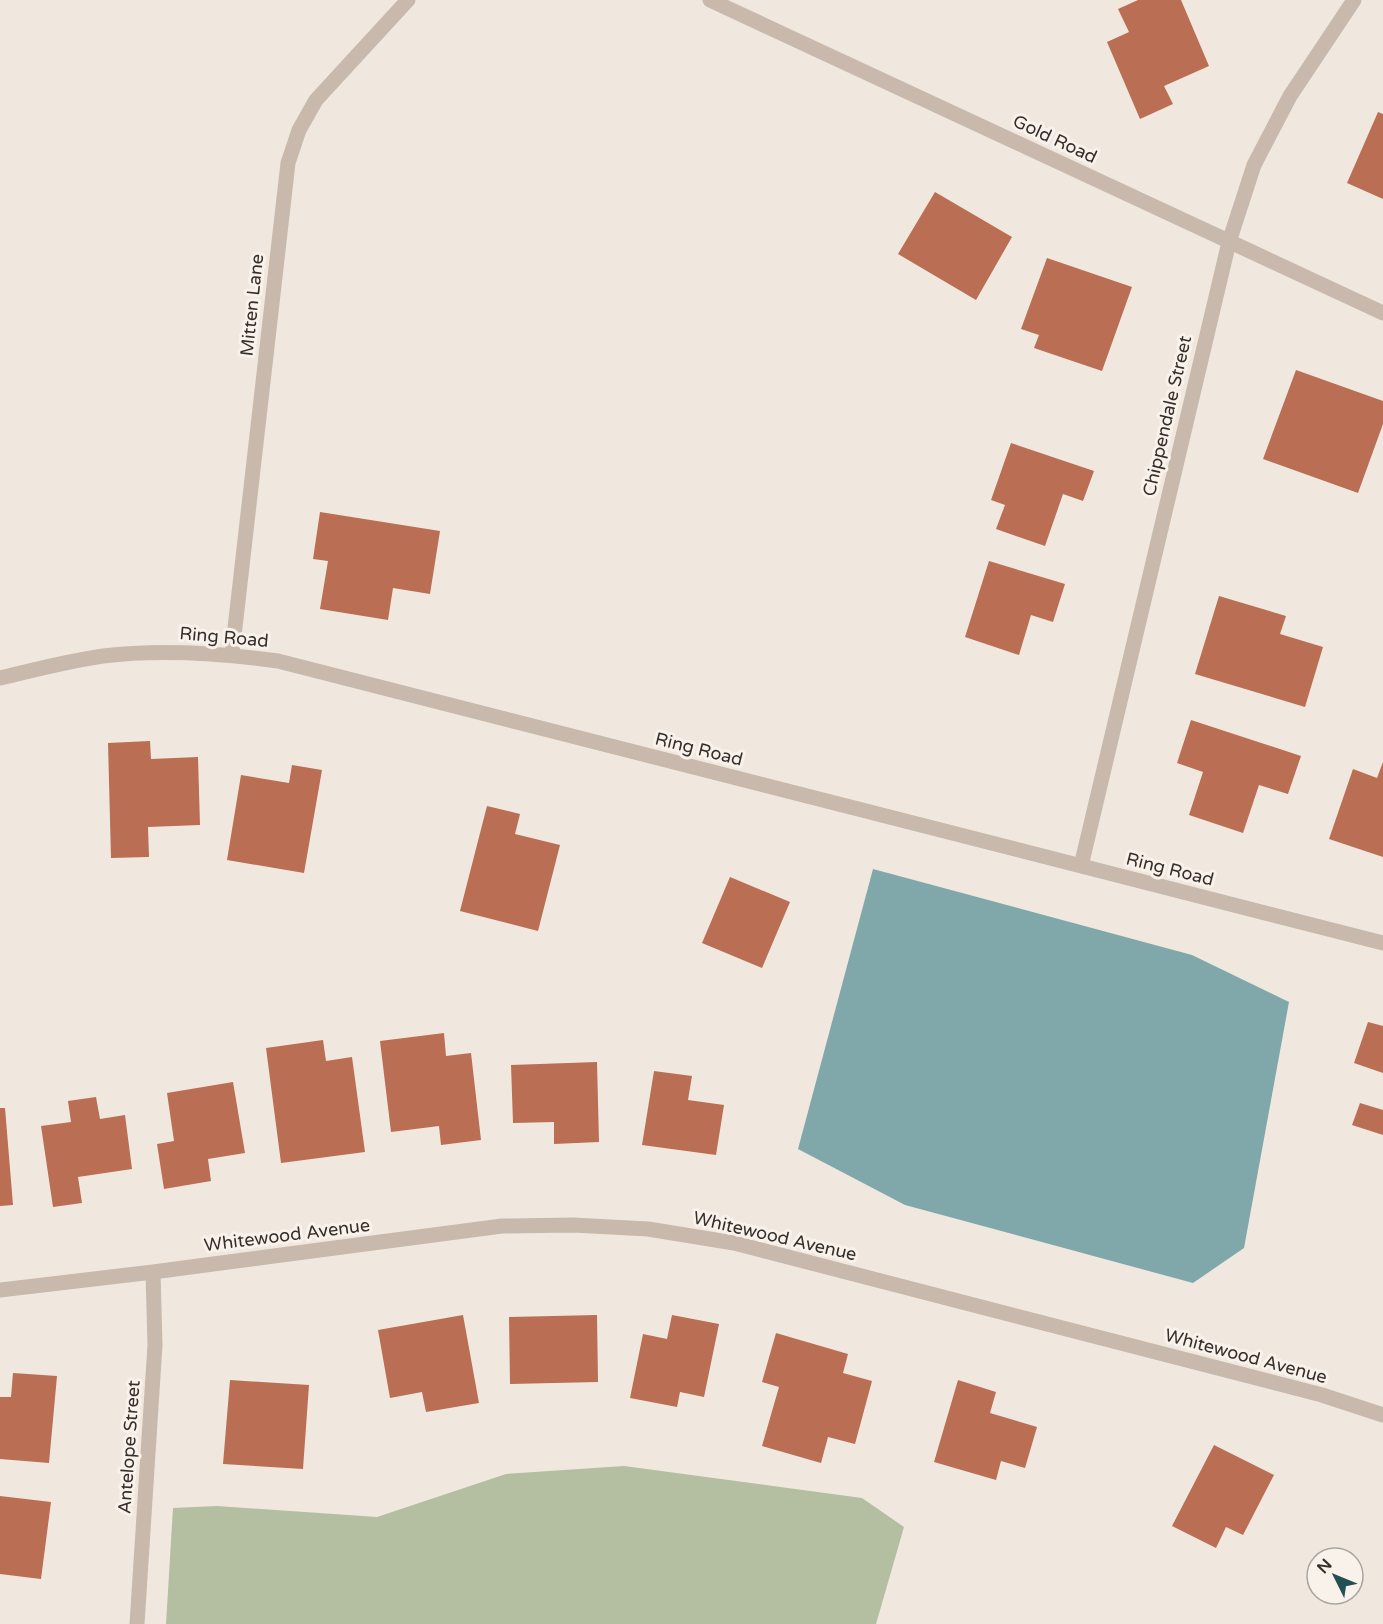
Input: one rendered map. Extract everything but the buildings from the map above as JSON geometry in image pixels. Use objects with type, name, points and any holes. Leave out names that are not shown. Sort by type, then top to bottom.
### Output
[{"type":"street","name":"Mitten Lane","points":[[232,654],[288,163],[299,130],[316,100],[408,0]]},
{"type":"street","name":"Gold Road","points":[[710,0],[1383,312]]},
{"type":"street","name":"Chippendale Street","points":[[1081,866],[1229,242],[1254,165],[1290,96],[1354,0]]},
{"type":"street","name":"Ring Road","points":[[0,678],[61,663],[105,656],[168,652],[232,654],[278,661],[1383,943]]},
{"type":"street","name":"Whitewood Avenue","points":[[0,1290],[502,1227],[573,1225],[648,1229],[734,1243],[1322,1395],[1383,1415]]},
{"type":"street","name":"Antelope Street","points":[[137,1624],[155,1345],[153,1272]]},
{"type":"green space","points":[[624,1466],[862,1498],[904,1527],[876,1624],[166,1624],[173,1508],[217,1506],[377,1517],[506,1474]]},
{"type":"water","points":[[873,869],[1192,955],[1289,1002],[1244,1248],[1193,1283],[905,1205],[798,1149]]}]
